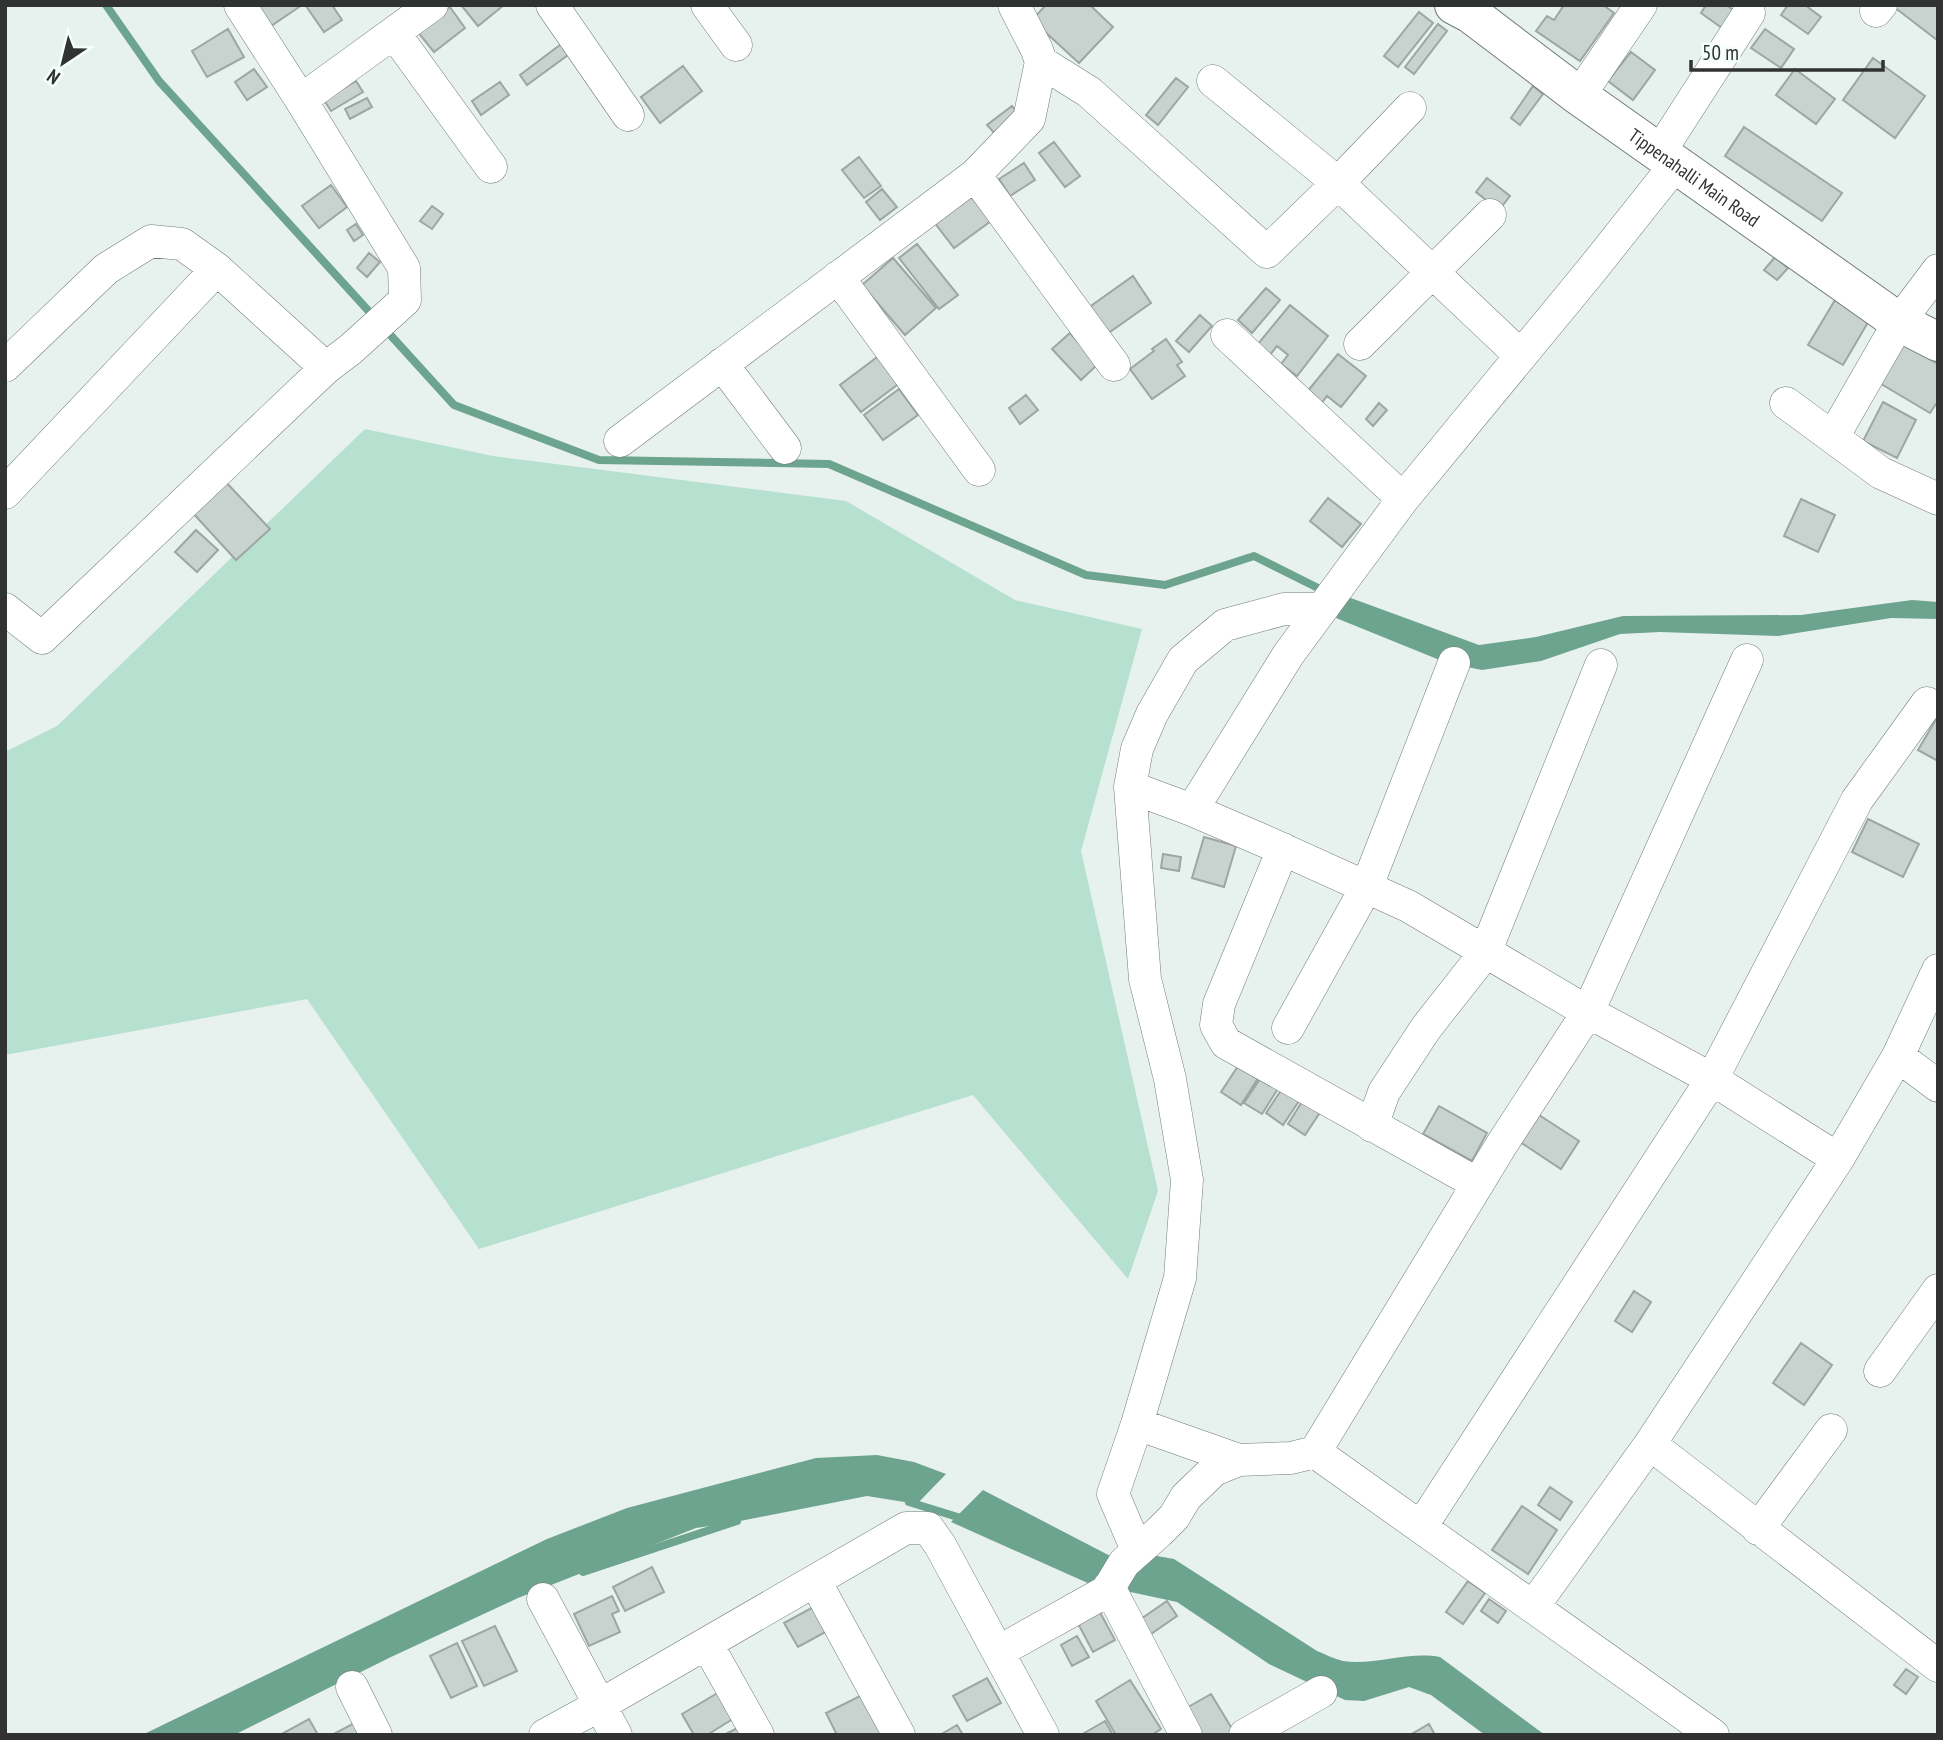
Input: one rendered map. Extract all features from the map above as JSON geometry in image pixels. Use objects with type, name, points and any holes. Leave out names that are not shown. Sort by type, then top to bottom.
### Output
[{"type":"street","points":[[5,609],[42,638],[326,368],[405,300],[404,268],[302,100],[240,5]]},
{"type":"street","points":[[302,100],[432,5]]},
{"type":"street","points":[[552,5],[628,115]]},
{"type":"street","points":[[707,5],[736,46]]},
{"type":"street","points":[[620,441],[975,175],[1028,119],[1041,62],[1014,5]]},
{"type":"street","name":"Tippenahalli Main Road","points":[[1454,5],[1471,14],[1579,96],[1899,321],[1938,342]]},
{"type":"street","points":[[1579,96],[1641,5]]},
{"type":"street","points":[[1192,810],[1288,655],[1403,499],[1521,356],[1667,158],[1749,13]]},
{"type":"street","points":[[394,33],[491,167]]},
{"type":"street","points":[[1041,62],[1089,92],[1267,252],[1410,108]]},
{"type":"street","points":[[1213,82],[1338,183],[1521,356]]},
{"type":"street","points":[[975,175],[1114,365]]},
{"type":"street","points":[[1360,344],[1490,215]]},
{"type":"street","points":[[5,366],[106,269],[151,241],[182,244],[217,269],[326,368]]},
{"type":"street","points":[[5,493],[217,269]]},
{"type":"street","points":[[1833,437],[1899,321],[1938,270]]},
{"type":"street","points":[[838,277],[979,470]]},
{"type":"street","points":[[1227,335],[1403,499]]},
{"type":"street","points":[[722,364],[785,448]]},
{"type":"street","points":[[1786,403],[1881,472],[1938,499]]},
{"type":"street","points":[[1186,1735],[1120,1571],[1113,1494],[1137,1424],[1180,1278],[1188,1180],[1170,1079],[1145,979],[1130,787],[1137,749],[1152,714],[1183,660],[1225,625],[1334,593]]},
{"type":"street","points":[[998,1652],[1107,1591],[1120,1571],[1174,1517],[1186,1497],[1214,1470],[1239,1460],[1291,1458],[1315,1452],[1478,1184],[1588,1012],[1747,660]]},
{"type":"street","points":[[1288,1028],[1367,886],[1454,663]]},
{"type":"street","points":[[1372,1126],[1384,1092],[1426,1028],[1485,953],[1601,665]]},
{"type":"street","points":[[1421,1527],[1712,1079],[1857,800],[1927,704]]},
{"type":"street","points":[[1130,787],[1192,810],[1408,906],[1588,1012],[1712,1079],[1838,1159]]},
{"type":"street","points":[[1283,849],[1219,1004],[1216,1025],[1226,1043],[1478,1184]]},
{"type":"street","points":[[1533,1607],[1650,1444],[1838,1159],[1898,1056],[1938,970]]},
{"type":"street","points":[[1898,1056],[1938,1086]]},
{"type":"street","points":[[1880,1371],[1938,1290]]},
{"type":"street","points":[[1137,1424],[1239,1460]]},
{"type":"street","points":[[1758,1528],[1831,1430]]},
{"type":"street","points":[[1650,1444],[1938,1666]]},
{"type":"street","points":[[1315,1452],[1533,1607],[1678,1725],[1713,1735]]},
{"type":"street","points":[[545,1735],[600,1706],[906,1528],[928,1528],[940,1545],[1043,1735]]},
{"type":"street","points":[[815,1581],[899,1735]]},
{"type":"street","points":[[543,1599],[616,1735]]},
{"type":"street","points":[[707,1644],[758,1735]]},
{"type":"street","points":[[352,1687],[376,1735]]},
{"type":"street","points":[[1245,1735],[1321,1692]]},
{"type":"shaded area","points":[[365,429],[493,456],[846,501],[1015,600],[1142,629],[1081,851],[1158,1191],[1128,1279],[973,1095],[479,1249],[307,999],[5,1055],[5,752],[57,726]]},
{"type":"shaded area","points":[[1348,597],[1479,645],[1536,637],[1623,616],[1801,615],[1912,600],[1938,602],[1938,619],[1891,618],[1778,636],[1660,632],[1620,634],[1541,661],[1482,670],[1447,663],[1336,618]]},
{"type":"shaded area","points":[[877,1455],[914,1462],[946,1474],[917,1504],[867,1496],[696,1528],[518,1598],[234,1735],[142,1735],[547,1539],[627,1508],[816,1458]]},
{"type":"shaded area","points":[[983,1490],[1118,1560],[1099,1588],[951,1522]]},
{"type":"shaded area","points":[[1146,1554],[1174,1559],[1317,1651],[1336,1659],[1367,1662],[1415,1656],[1440,1657],[1545,1735],[1485,1735],[1431,1695],[1409,1687],[1364,1701],[1345,1700],[1269,1664],[1177,1602],[1121,1590]]},
{"type":"building","points":[[253,5],[302,5],[268,28]]},
{"type":"building","points":[[332,5],[342,20],[324,32],[306,6]]},
{"type":"building","points":[[461,5],[504,5],[478,26]]},
{"type":"building","points":[[1046,5],[1090,5],[1113,27],[1079,63],[1032,20]]},
{"type":"building","points":[[1564,5],[1603,5],[1614,13],[1580,61],[1536,31],[1547,16],[1554,20]]},
{"type":"building","points":[[1706,5],[1726,5],[1742,16],[1729,33],[1701,13]]},
{"type":"building","points":[[1788,5],[1805,5],[1821,17],[1808,34],[1781,15]]},
{"type":"building","points":[[1938,5],[1937,40],[1894,7]]},
{"type":"building","points":[[450,7],[465,28],[434,52],[417,31]]},
{"type":"building","points":[[1419,12],[1433,23],[1398,67],[1384,56]]},
{"type":"building","points":[[1438,24],[1447,31],[1414,74],[1405,67]]},
{"type":"building","points":[[228,29],[244,57],[207,77],[192,51]]},
{"type":"building","points":[[1765,29],[1794,49],[1781,68],[1751,48]]},
{"type":"building","points":[[564,42],[572,52],[527,85],[520,75]]},
{"type":"building","points":[[1631,52],[1655,70],[1633,100],[1608,81]]},
{"type":"building","points":[[1873,58],[1925,96],[1895,138],[1843,100]]},
{"type":"building","points":[[683,66],[702,91],[660,123],[641,97]]},
{"type":"building","points":[[254,69],[267,87],[247,100],[235,82]]},
{"type":"building","points":[[1795,69],[1835,99],[1816,124],[1776,95]]},
{"type":"building","points":[[1176,78],[1188,87],[1158,125],[1146,115]]},
{"type":"building","points":[[356,81],[363,92],[331,111],[324,100]]},
{"type":"building","points":[[500,82],[509,95],[481,115],[472,101]]},
{"type":"building","points":[[1533,86],[1543,94],[1520,125],[1511,118]]},
{"type":"building","points":[[367,98],[372,107],[350,119],[345,109]]},
{"type":"building","points":[[1012,106],[1019,116],[995,134],[987,125]]},
{"type":"building","points":[[1744,127],[1842,193],[1822,221],[1725,156]]},
{"type":"building","points":[[1054,142],[1080,176],[1065,187],[1039,153]]},
{"type":"building","points":[[859,157],[881,186],[864,198],[842,170]]},
{"type":"building","points":[[1024,163],[1035,180],[1010,196],[999,179]]},
{"type":"building","points":[[1487,178],[1510,196],[1499,210],[1476,192]]},
{"type":"building","points":[[331,185],[347,207],[319,228],[302,206]]},
{"type":"building","points":[[882,189],[897,207],[880,220],[866,202]]},
{"type":"building","points":[[969,194],[991,221],[954,248],[934,222]]},
{"type":"building","points":[[432,206],[443,214],[432,229],[420,221]]},
{"type":"building","points":[[356,224],[363,235],[354,241],[347,230]]},
{"type":"building","points":[[917,244],[958,295],[939,309],[899,258]]},
{"type":"building","points":[[369,253],[380,262],[367,277],[357,268]]},
{"type":"building","points":[[1775,257],[1788,268],[1777,280],[1764,270]]},
{"type":"building","points":[[893,258],[936,308],[905,335],[862,285]]},
{"type":"building","points":[[1133,276],[1151,303],[1107,334],[1088,308]]},
{"type":"building","points":[[1266,288],[1280,300],[1252,333],[1238,320]]},
{"type":"building","points":[[1835,300],[1870,319],[1843,365],[1808,345]]},
{"type":"building","points":[[1290,305],[1328,336],[1297,376],[1281,364],[1288,355],[1277,346],[1270,355],[1257,345]]},
{"type":"building","points":[[1200,315],[1212,326],[1189,352],[1176,341]]},
{"type":"building","points":[[1070,333],[1098,364],[1081,380],[1052,349]]},
{"type":"building","points":[[1166,339],[1182,362],[1177,365],[1185,376],[1152,399],[1130,369]]},
{"type":"building","points":[[1900,342],[1938,364],[1938,401],[1930,413],[1876,381]]},
{"type":"building","points":[[1338,354],[1366,376],[1341,407],[1327,396],[1321,404],[1307,392]]},
{"type":"building","points":[[880,355],[901,382],[861,412],[840,385]]},
{"type":"building","points":[[899,389],[918,415],[883,440],[864,415]]},
{"type":"building","points":[[1026,395],[1038,410],[1020,424],[1009,408]]},
{"type":"building","points":[[1883,402],[1916,420],[1897,458],[1863,441]]},
{"type":"building","points":[[1379,403],[1387,410],[1373,426],[1366,419]]},
{"type":"building","points":[[224,480],[270,529],[236,560],[191,511]]},
{"type":"building","points":[[1328,498],[1361,524],[1342,547],[1310,521]]},
{"type":"building","points":[[1801,499],[1835,515],[1818,552],[1784,536]]},
{"type":"building","points":[[196,530],[218,550],[197,572],[175,552]]},
{"type":"building","points":[[1938,716],[1938,761],[1918,750]]},
{"type":"building","points":[[1868,819],[1919,844],[1903,877],[1852,852]]},
{"type":"building","points":[[1204,837],[1236,846],[1224,887],[1192,878]]},
{"type":"building","points":[[1163,854],[1181,857],[1179,871],[1161,868]]},
{"type":"building","points":[[1240,1063],[1260,1075],[1241,1105],[1221,1092]]},
{"type":"building","points":[[1262,1076],[1279,1087],[1262,1114],[1244,1103]]},
{"type":"building","points":[[1284,1086],[1301,1098],[1283,1125],[1266,1113]]},
{"type":"building","points":[[1305,1097],[1323,1108],[1305,1135],[1288,1124]]},
{"type":"building","points":[[1439,1106],[1487,1133],[1472,1161],[1423,1134]]},
{"type":"building","points":[[1536,1113],[1579,1141],[1561,1169],[1517,1140]]},
{"type":"building","points":[[1634,1291],[1651,1302],[1632,1332],[1615,1321]]},
{"type":"building","points":[[1801,1343],[1832,1365],[1804,1405],[1773,1383]]},
{"type":"building","points":[[1550,1487],[1572,1502],[1560,1520],[1538,1505]]},
{"type":"building","points":[[1522,1506],[1557,1530],[1528,1574],[1492,1550]]},
{"type":"building","points":[[652,1567],[664,1592],[625,1611],[613,1587]]},
{"type":"building","points":[[1468,1581],[1485,1593],[1463,1624],[1446,1612]]},
{"type":"building","points":[[612,1596],[619,1611],[612,1614],[620,1632],[589,1646],[574,1614]]},
{"type":"building","points":[[1489,1599],[1506,1611],[1498,1623],[1481,1611]]},
{"type":"building","points":[[1167,1601],[1177,1616],[1148,1636],[1138,1621]]},
{"type":"building","points":[[817,1605],[831,1629],[798,1647],[784,1623]]},
{"type":"building","points":[[1096,1605],[1115,1640],[1093,1652],[1074,1616]]},
{"type":"building","points":[[495,1626],[517,1671],[484,1686],[462,1641]]},
{"type":"building","points":[[1077,1636],[1089,1657],[1072,1666],[1061,1645]]},
{"type":"building","points":[[457,1643],[477,1686],[451,1698],[430,1656]]},
{"type":"building","points":[[1906,1669],[1918,1677],[1906,1694],[1894,1685]]},
{"type":"building","points":[[987,1678],[1001,1703],[967,1721],[953,1696]]},
{"type":"building","points":[[1130,1680],[1161,1729],[1152,1735],[1116,1735],[1096,1701]]},
{"type":"building","points":[[721,1691],[736,1717],[707,1735],[694,1735],[682,1714]]},
{"type":"building","points":[[866,1693],[887,1735],[837,1735],[826,1713]]},
{"type":"building","points":[[1211,1694],[1234,1732],[1230,1735],[1198,1735],[1183,1710]]},
{"type":"building","points":[[309,1719],[318,1735],[280,1735]]},
{"type":"building","points":[[1105,1721],[1113,1735],[1081,1735]]},
{"type":"building","points":[[356,1722],[363,1735],[332,1735]]},
{"type":"building","points":[[1429,1724],[1435,1735],[1410,1735]]},
{"type":"building","points":[[957,1725],[963,1735],[940,1735]]},
{"type":"building","points":[[741,1726],[746,1735],[724,1735]]},
{"type":"waterway","points":[[106,5],[159,81],[375,318]]},
{"type":"waterway","points":[[384,328],[454,405],[599,460],[829,464],[1086,575],[1165,585],[1254,556],[1326,592]]},
{"type":"waterway","points":[[909,1502],[964,1519]]},
{"type":"waterway","points":[[583,1572],[737,1521]]}]
